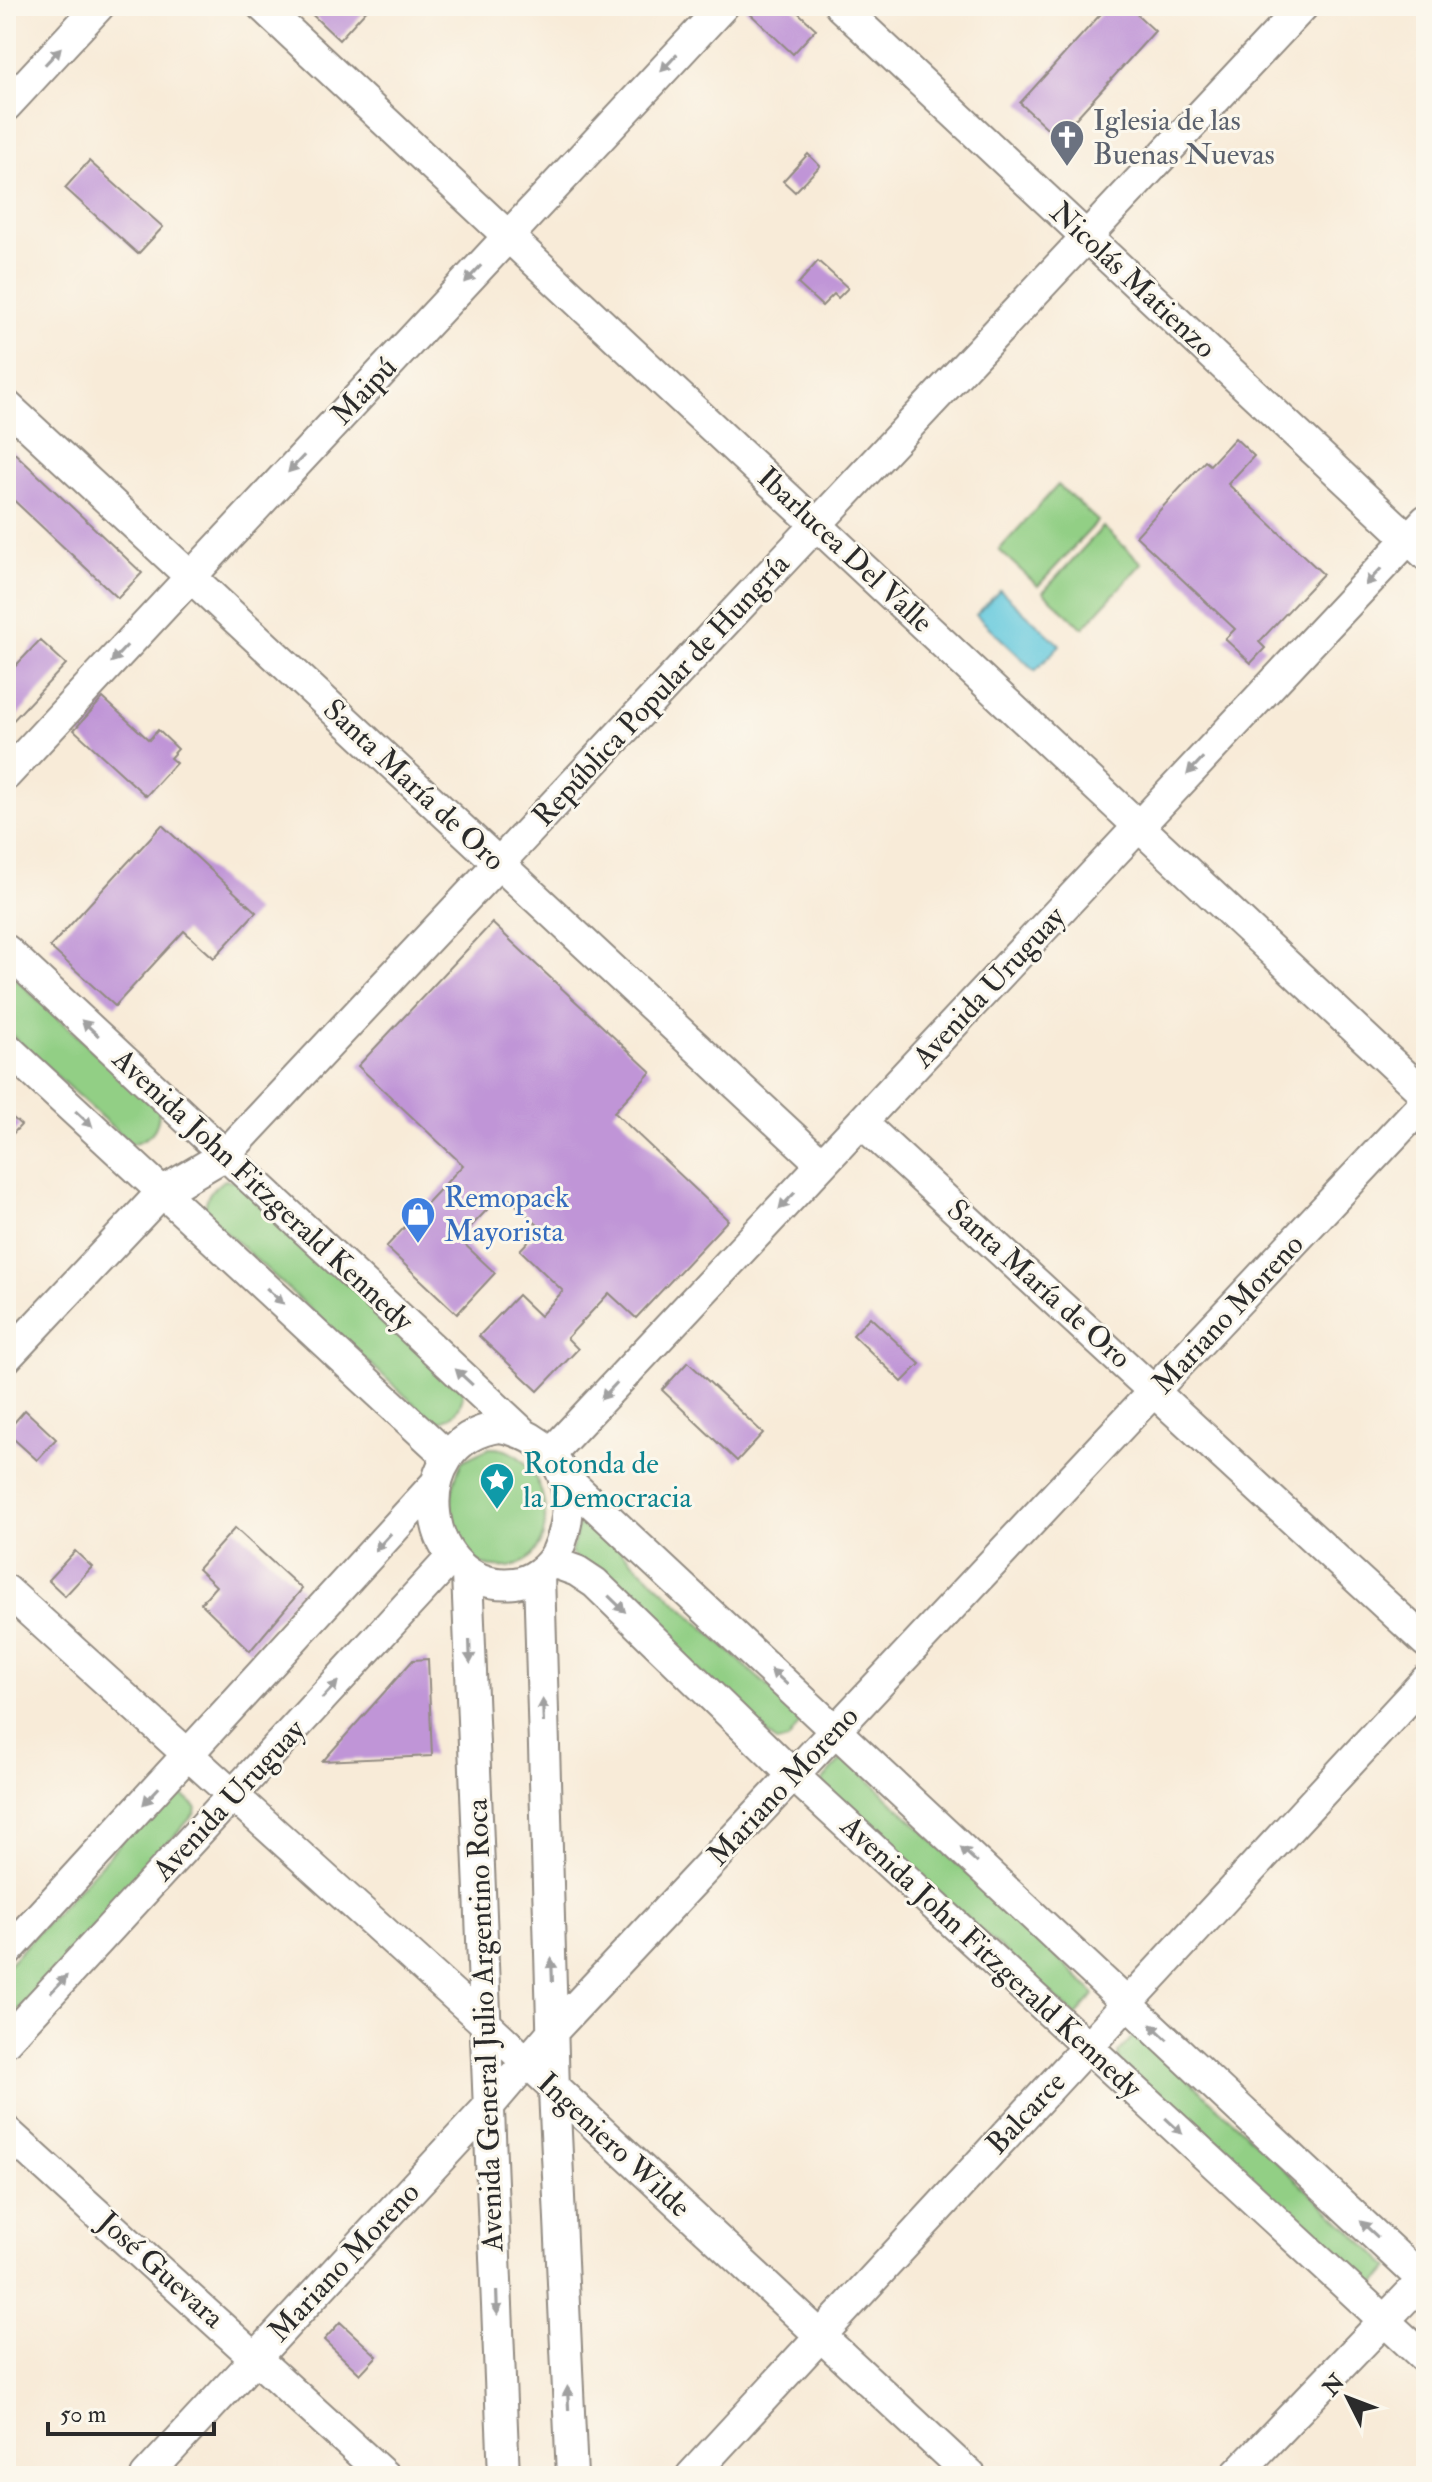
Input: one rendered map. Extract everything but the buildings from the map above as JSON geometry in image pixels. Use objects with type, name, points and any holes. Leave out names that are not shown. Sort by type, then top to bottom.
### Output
[{"type":"street","points":[[6,106],[99,6]]},
{"type":"street","name":"Ibarlucea Del Valle","points":[[262,6],[1140,825],[1426,1098]]},
{"type":"street","name":"Maipú","points":[[6,775],[723,6]]},
{"type":"street","name":"Nicolás Matienzo","points":[[840,6],[1420,538]]},
{"type":"street","name":"República Popular de Hungría","points":[[6,1358],[162,1192],[225,1155],[1303,6]]},
{"type":"street","name":"Santa María de Oro","points":[[6,405],[822,1164]]},
{"type":"street","name":"Avenida Uruguay","points":[[557,1465],[822,1164],[1140,825],[1420,538]]},
{"type":"street","name":"Avenida John Fitzgerald Kennedy","points":[[6,950],[521,1431]]},
{"type":"street","points":[[6,1047],[446,1455]]},
{"type":"street","name":"Mariano Moreno","points":[[146,2476],[489,2106],[554,2030],[1157,1390],[1426,1098]]},
{"type":"street","name":"Santa María de Oro","points":[[862,1123],[1157,1390],[1426,1642]]},
{"type":"street","points":[[546,1568],[521,1583],[500,1585],[459,1566],[439,1529],[435,1484],[446,1455],[460,1440],[483,1429],[500,1427],[521,1431],[557,1465],[568,1498],[566,1531],[546,1568],[554,2090],[572,2476]]},
{"type":"street","name":"Avenida John Fitzgerald Kennedy","points":[[557,1465],[835,1730],[1425,2280]]},
{"type":"street","name":"Avenida Uruguay","points":[[6,1953],[435,1484]]},
{"type":"street","name":"Avenida Uruguay","points":[[6,2041],[232,1797],[459,1566]]},
{"type":"street","name":"Avenida General Julio Argentino Roca","points":[[459,1566],[486,2024],[504,2476]]},
{"type":"street","name":"Avenida John Fitzgerald Kennedy","points":[[546,1568],[577,1571],[595,1583],[793,1775],[1426,2359]]},
{"type":"street","name":"Ingeniero Wilde","points":[[6,1590],[486,2024],[971,2476]]},
{"type":"street","name":"Balcarce","points":[[691,2476],[1426,1680]]},
{"type":"street","name":"José Guevara","points":[[6,2131],[257,2356],[385,2476]]},
{"type":"street","points":[[1235,2476],[1425,2280]]},
{"type":"green space","points":[[1058,485],[1098,521],[1038,586],[999,550]]},
{"type":"green space","points":[[1103,527],[1142,563],[1083,628],[1043,592]]},
{"type":"green space","points":[[6,970],[159,1111],[155,1128],[148,1137],[131,1144],[6,1030]]},
{"type":"green space","points":[[224,1180],[236,1181],[463,1390],[456,1412],[435,1423],[205,1213],[209,1194]]},
{"type":"green space","points":[[489,1448],[511,1452],[528,1466],[539,1486],[545,1509],[544,1532],[535,1552],[519,1564],[494,1567],[475,1560],[464,1548],[454,1520],[452,1492],[462,1461]]},
{"type":"green space","points":[[581,1514],[803,1719],[788,1740],[777,1743],[571,1553]]},
{"type":"green space","points":[[841,1760],[849,1761],[1090,1989],[1094,1995],[1076,2016],[825,1790],[822,1781]]},
{"type":"green space","points":[[169,1790],[178,1791],[196,1807],[195,1813],[6,2024],[6,1967]]},
{"type":"green space","points":[[1137,2032],[1390,2267],[1372,2288],[1363,2286],[1120,2062],[1118,2053]]},
{"type":"water","points":[[1000,590],[1060,645],[1035,671],[976,615]]},
{"type":"place","name":"Iglesia de las Buenas Nuevas","points":[[1067,168]]},
{"type":"place","name":"Remopack Mayorista","points":[[418,1245]]},
{"type":"place","name":"Rotonda de la Democracia","points":[[497,1511]]}]
